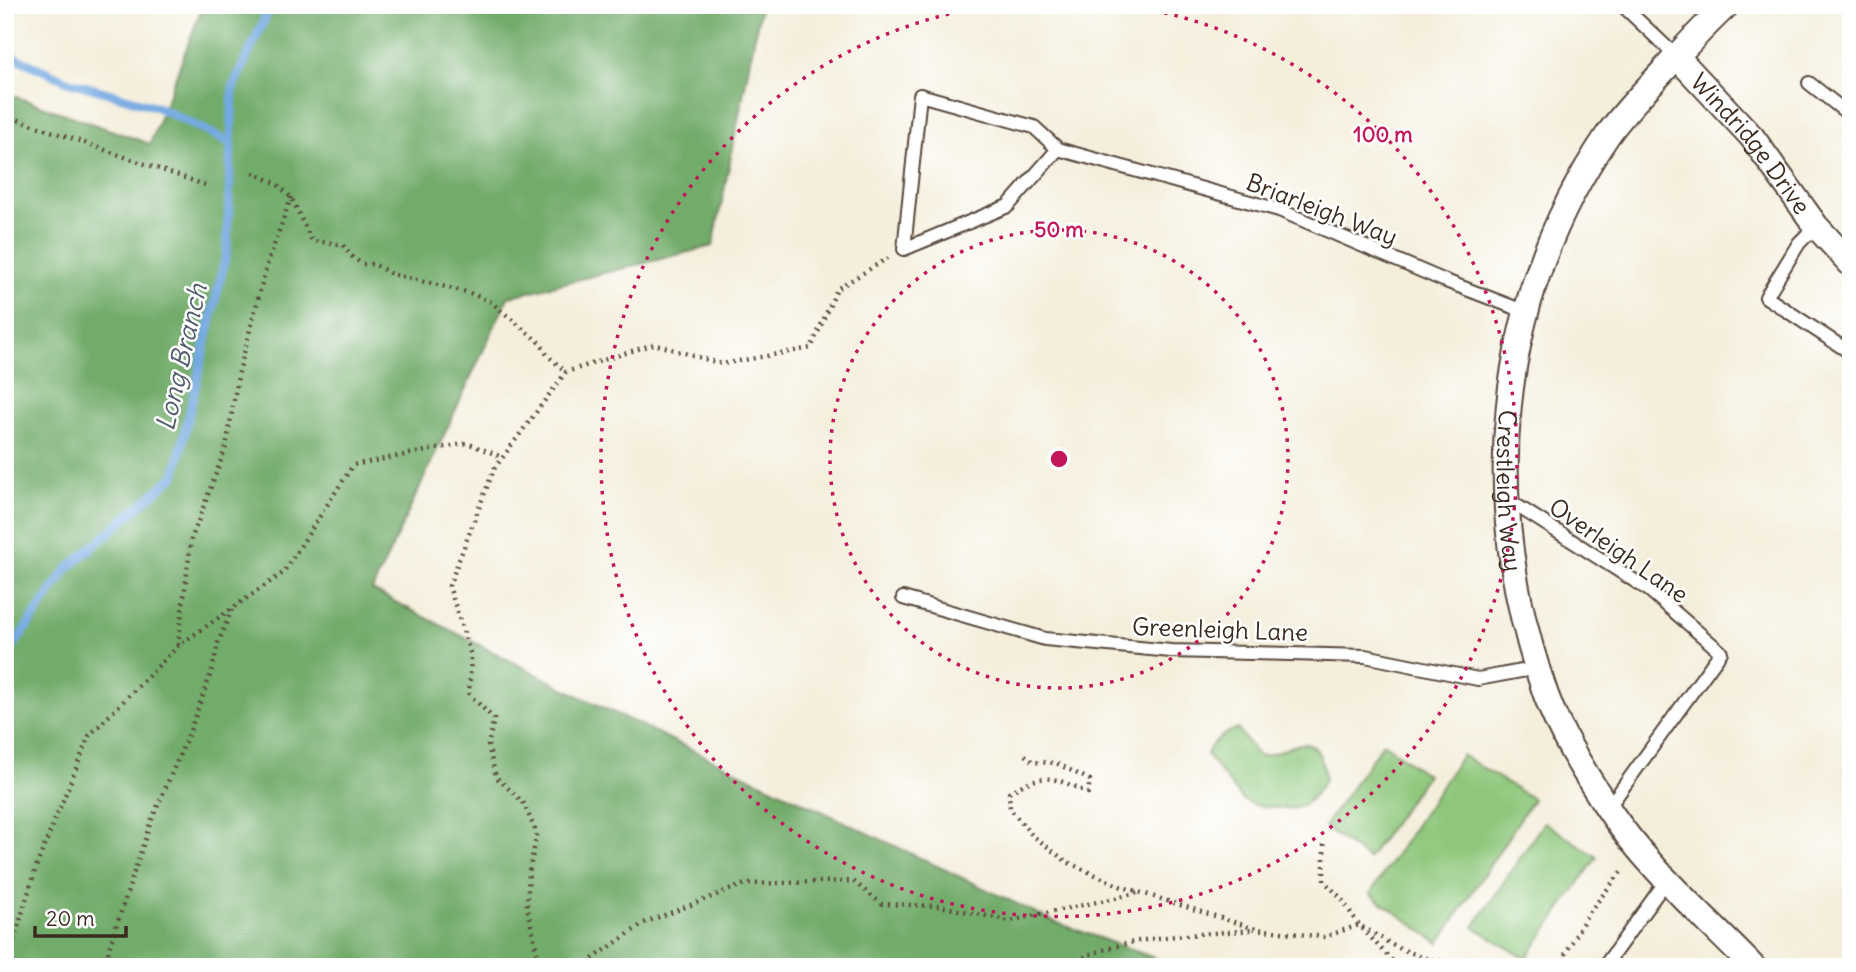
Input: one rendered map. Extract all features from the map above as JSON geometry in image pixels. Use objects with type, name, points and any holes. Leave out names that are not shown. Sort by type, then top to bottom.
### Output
[{"type":"street","name":"Crestleigh Way","points":[[1727,5],[1626,111],[1606,137],[1580,181],[1544,256],[1526,312],[1512,372],[1505,432],[1504,498],[1513,573],[1525,630],[1547,696],[1569,744],[1637,848],[1753,967]]},
{"type":"street","name":"Windridge Drive","points":[[1677,57],[1752,137],[1816,226],[1851,264]]},
{"type":"lane","points":[[1622,5],[1677,57]]},
{"type":"lane","points":[[1809,83],[1851,116]]},
{"type":"lane","points":[[920,95],[1034,127],[1058,149],[1009,206],[904,249],[920,95]]},
{"type":"lane","name":"Briarleigh Way","points":[[1058,149],[1279,210],[1443,280],[1526,312]]},
{"type":"lane","points":[[1816,226],[1799,243],[1766,297],[1851,353]]},
{"type":"lane","name":"Overleigh Lane","points":[[1504,498],[1648,590],[1721,652],[1608,807]]},
{"type":"lane","name":"Greenleigh Lane","points":[[903,598],[1045,639],[1171,651],[1365,656],[1478,679],[1538,668]]},
{"type":"lane","points":[[1604,967],[1667,881]]},
{"type":"path","points":[[5,115],[205,185]]},
{"type":"path","points":[[253,173],[276,183],[291,197],[312,241],[342,244],[351,256],[362,264],[373,264],[391,274],[467,292],[491,302],[533,336],[547,355],[566,372]]},
{"type":"path","points":[[178,646],[191,540],[226,447],[238,376],[266,268],[291,197]]},
{"type":"path","points":[[540,967],[527,906],[529,872],[537,834],[523,802],[496,776],[488,744],[494,719],[469,694],[471,656],[450,586],[494,469],[566,372],[654,344],[722,364],[811,348],[837,289],[904,249]]},
{"type":"path","points":[[6,967],[36,867],[89,736],[178,646],[283,573],[353,465],[467,443],[502,457]]},
{"type":"path","points":[[106,967],[109,948],[149,824],[191,728],[232,608]]},
{"type":"path","points":[[1025,755],[1033,762],[1056,763],[1090,780],[1088,793],[1055,777],[1024,783],[1009,793],[1010,809],[1032,835],[1067,862],[1139,892],[1256,929],[1324,937],[1359,925],[1396,947],[1425,958],[1475,967]]},
{"type":"path","points":[[1324,844],[1324,881],[1341,898],[1359,925],[1398,967]]},
{"type":"path","points":[[1558,967],[1587,915],[1621,872]]},
{"type":"path","points":[[581,967],[644,923],[746,884],[853,881],[882,904],[940,906],[1010,921],[1139,892]]},
{"type":"path","points":[[1065,967],[1082,957],[1128,942],[1256,929]]},
{"type":"green space","points":[[203,5],[761,5],[713,246],[508,297],[372,590],[581,697],[1055,922],[1179,967],[5,967],[5,93],[150,144]]},
{"type":"green space","points":[[1238,729],[1258,756],[1301,744],[1309,744],[1316,749],[1325,780],[1313,797],[1296,808],[1258,806],[1242,799],[1207,755],[1219,738]]},
{"type":"green space","points":[[1383,743],[1427,775],[1368,859],[1324,827]]},
{"type":"green space","points":[[1462,755],[1533,799],[1439,943],[1370,894]]},
{"type":"green space","points":[[1544,822],[1597,857],[1526,959],[1474,927]]},
{"type":"waterway","name":"Long Branch","points":[[5,658],[67,569],[175,475],[227,250],[233,87],[271,5]]},
{"type":"waterway","points":[[5,53],[67,81],[157,107],[231,143]]}]
